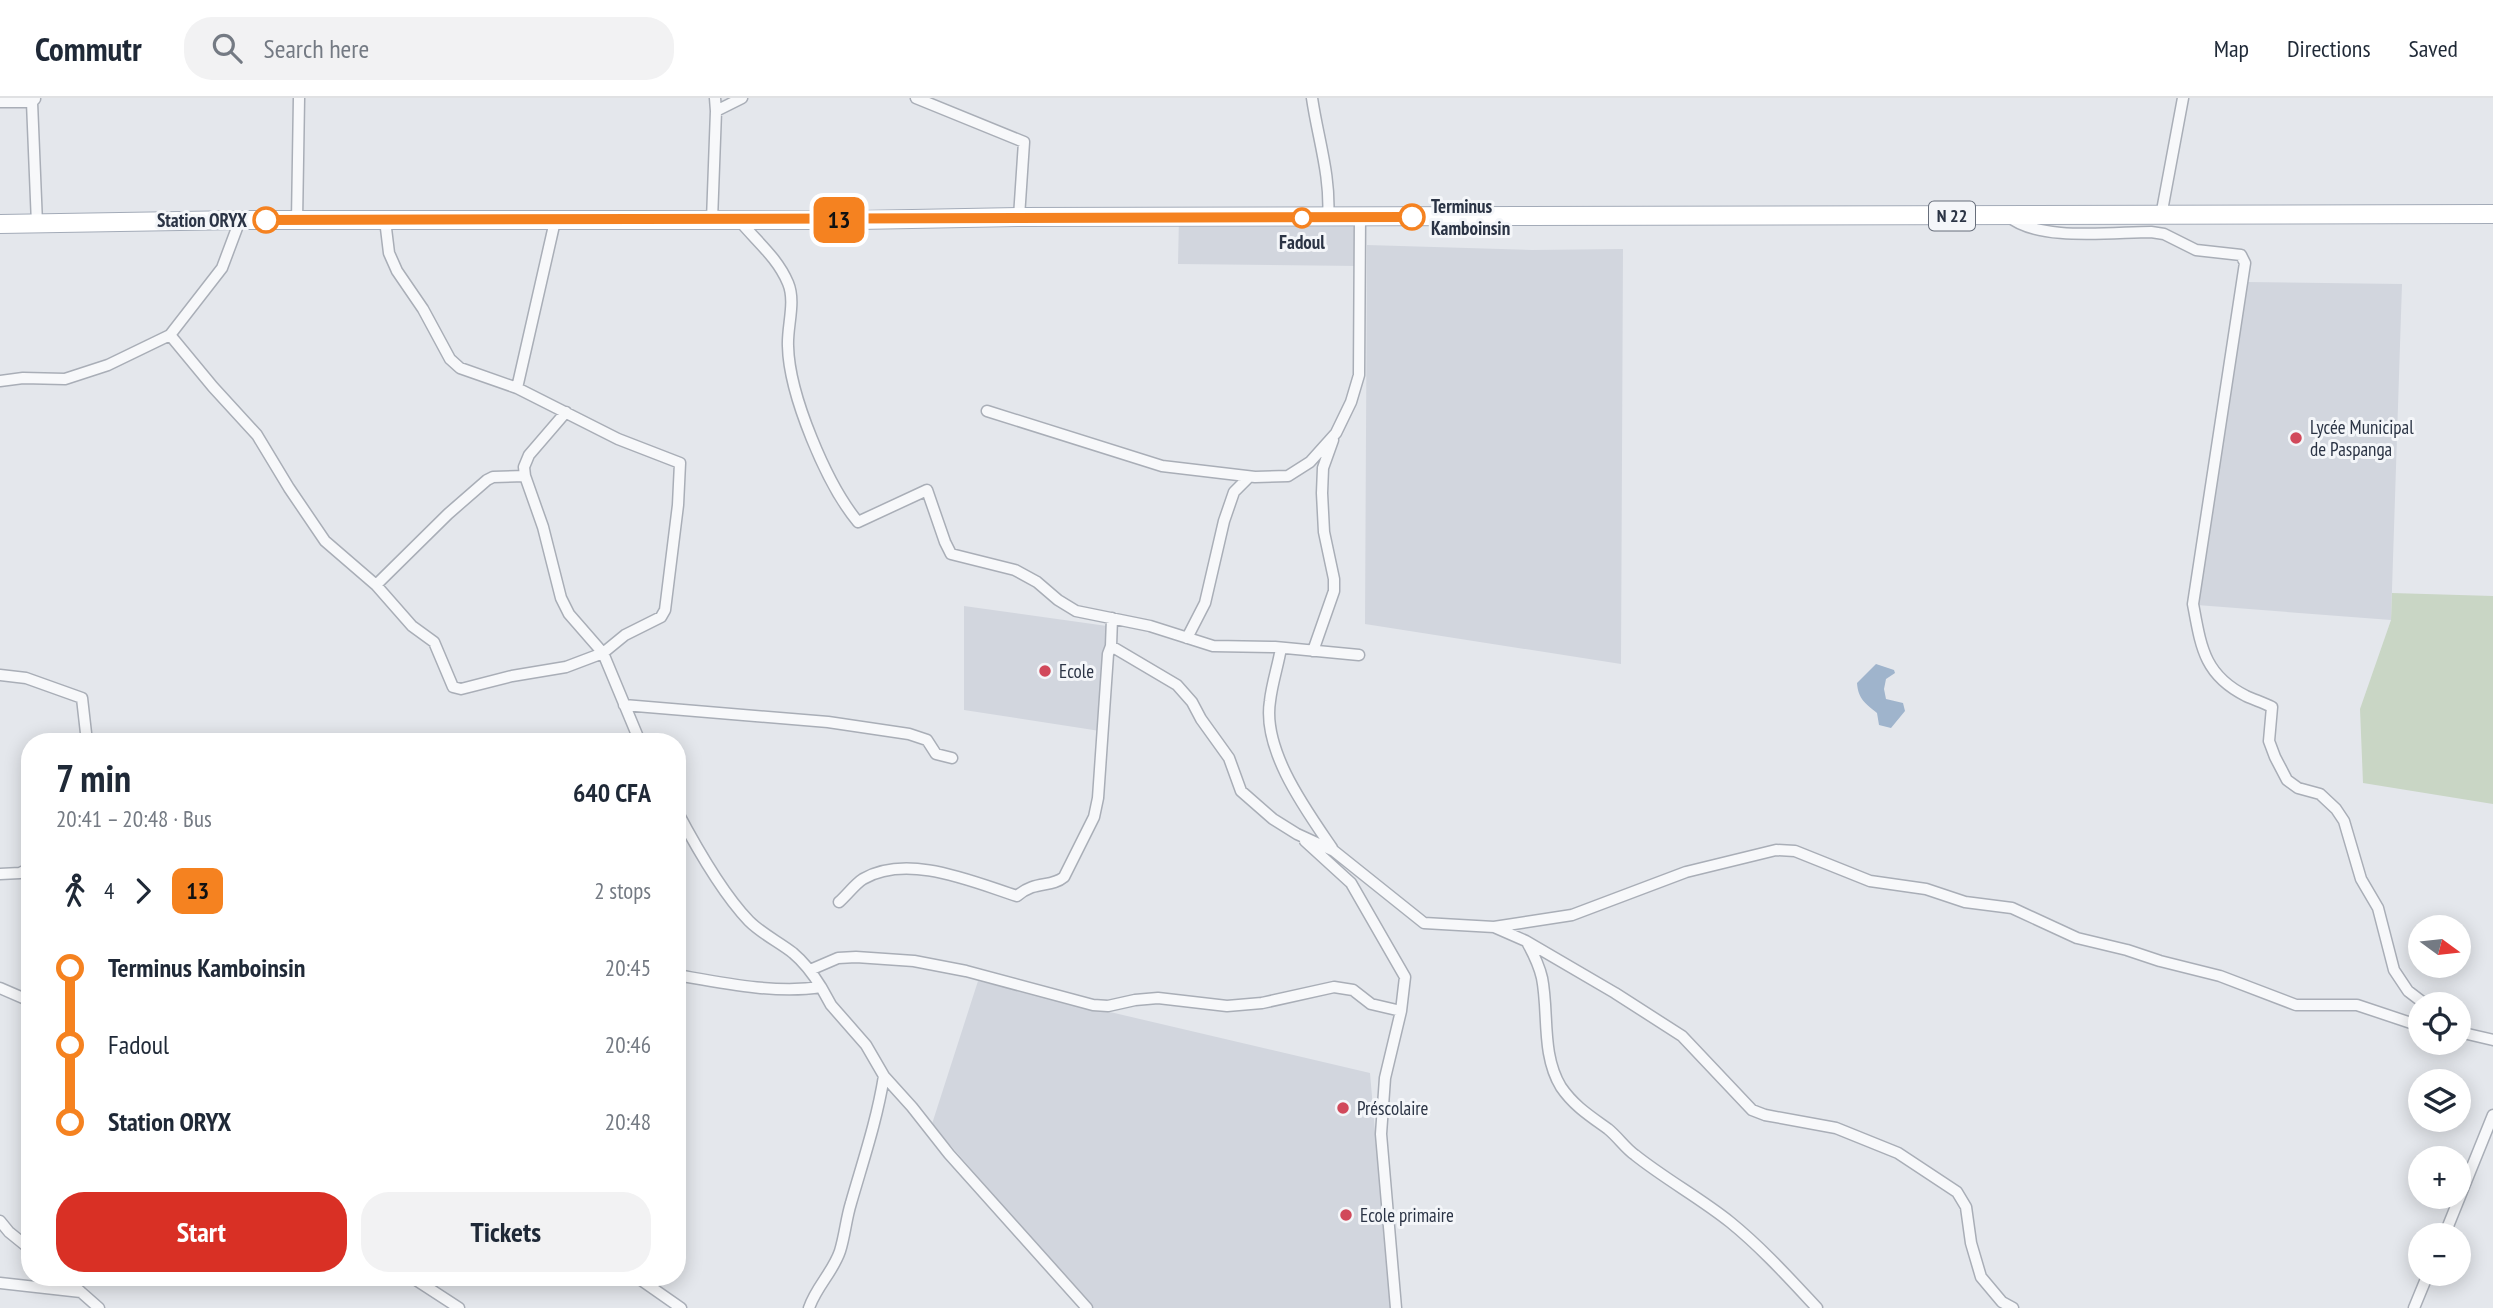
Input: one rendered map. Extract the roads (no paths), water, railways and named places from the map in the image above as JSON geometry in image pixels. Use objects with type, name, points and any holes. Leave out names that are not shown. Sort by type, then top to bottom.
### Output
[{"type":"main road","name":"N 22","points":[[0,224],[240,220],[2493,214]]},
{"type":"street","points":[[297,221],[299,98]]},
{"type":"street","points":[[712,220],[715,98]]},
{"type":"street","points":[[716,111],[742,98]]},
{"type":"street","points":[[916,98],[1024,142],[1019,217]]},
{"type":"street","points":[[948,111],[949,98]]},
{"type":"street","points":[[1312,98],[1327,172],[1328,218]]},
{"type":"street","points":[[2161,216],[2183,98]]},
{"type":"street","points":[[0,102],[34,100],[37,224]]},
{"type":"street","points":[[2008,216],[2018,225],[2057,233],[2151,232],[2164,234],[2196,250],[2241,255],[2245,263],[2193,604],[2200,645],[2212,670],[2245,696],[2272,707],[2269,741],[2287,780],[2298,788],[2320,794],[2344,821],[2361,879],[2378,908],[2394,970],[2409,992]]},
{"type":"street","points":[[1313,651],[1334,591],[1324,532],[1323,468],[1351,402],[1359,374],[1360,218]]},
{"type":"street","points":[[0,381],[23,378],[65,379],[107,365],[170,335],[222,268],[240,220]]},
{"type":"street","points":[[170,335],[257,435],[325,541],[376,585],[399,614],[434,642],[453,687],[461,689],[512,676],[566,667],[603,653],[625,635],[661,617],[665,610],[678,505],[680,463],[618,439],[517,388],[460,368],[450,359],[423,309],[397,271],[389,253],[385,220]]},
{"type":"street","points":[[739,220],[755,241],[771,254],[789,285],[790,376],[800,406],[842,503],[858,522],[927,490],[951,554],[1015,570],[1037,582],[1076,611],[1150,626],[1213,646],[1281,648],[1359,655]]},
{"type":"street","points":[[517,388],[555,221]]},
{"type":"street","points":[[987,411],[1162,466],[1249,477],[1288,477],[1310,462],[1336,433]]},
{"type":"street","points":[[566,412],[530,455],[524,467],[525,476],[543,527],[561,598],[569,614],[603,653],[636,733]]},
{"type":"street","points":[[376,585],[448,514],[487,480],[493,477],[525,476]]},
{"type":"street","points":[[1187,638],[1205,603],[1224,521],[1234,492],[1249,477]]},
{"type":"street","points":[[839,902],[863,880],[901,870],[931,869],[1017,896],[1027,886],[1059,881],[1064,877],[1094,817],[1098,798],[1112,618]]},
{"type":"street","points":[[1111,646],[1177,685],[1192,702],[1229,758],[1241,791],[1273,819],[1297,834],[1334,851],[1424,923],[1494,928],[1572,915],[1686,872],[1776,850],[1796,851],[1870,881],[1926,888],[1965,902],[2012,908],[2077,938],[2220,976],[2296,1004],[2357,1005],[2408,1022]]},
{"type":"street","points":[[1281,648],[1269,703],[1273,738],[1292,788],[1334,851]]},
{"type":"street","points":[[0,675],[26,678],[82,698],[86,733]]},
{"type":"street","points":[[624,705],[828,722],[909,734],[927,740],[936,754],[952,758]]},
{"type":"street","points":[[686,829],[746,918],[757,929],[793,953],[810,970],[831,1006],[866,1045],[884,1076],[949,1154],[1087,1308]]},
{"type":"street","points":[[1297,834],[1352,883],[1405,977],[1401,1012],[1385,1078],[1381,1134],[1396,1308]]},
{"type":"street","points":[[0,874],[21,872]]},
{"type":"street","points":[[1494,928],[1526,942],[1615,993],[1682,1037],[1752,1110],[1765,1115],[1836,1128],[1898,1153],[1957,1192],[1966,1207],[1971,1243],[1981,1277],[2002,1302],[2013,1308]]},
{"type":"street","points":[[1526,942],[1538,961],[1543,980],[1546,1031],[1552,1059],[1560,1085],[1573,1102],[1609,1130],[1631,1153],[1752,1240],[1817,1308]]},
{"type":"street","points":[[810,970],[838,958],[914,961],[966,971],[1093,1005],[1108,1006],[1158,998],[1239,1005],[1288,998],[1312,990],[1334,987],[1353,990],[1371,1004],[1401,1012]]},
{"type":"street","points":[[686,976],[764,988],[821,987]]},
{"type":"street","points":[[0,988],[21,997]]},
{"type":"street","points":[[2471,1034],[2493,1041]]},
{"type":"street","points":[[808,1308],[840,1250],[846,1218],[878,1114],[884,1076]]},
{"type":"street","points":[[2449,1223],[2493,1115]]},
{"type":"street","points":[[0,1221],[21,1242]]},
{"type":"street","points":[[0,1283],[21,1285]]},
{"type":"street","points":[[27,1286],[81,1292]]},
{"type":"street","points":[[74,1286],[99,1308]]},
{"type":"street","points":[[425,1286],[458,1308]]},
{"type":"street","points":[[649,1286],[681,1308]]},
{"type":"street","points":[[2414,1308],[2423,1286]]},
{"type":"water","points":[[1876,664],[1894,670],[1895,673],[1886,679],[1886,699],[1903,703],[1905,711],[1891,728],[1879,725],[1877,713],[1863,701],[1858,689],[1857,683]]},
{"type":"place","name":"Terminus Kamboinsin","points":[[1412,217]]},
{"type":"place","name":"Fadoul","points":[[1302,218]]},
{"type":"place","name":"Station ORYX","points":[[266,220]]},
{"type":"place","name":"Lycée Municipal de Paspanga","points":[[2296,438]]},
{"type":"place","name":"Ecole","points":[[1045,671]]},
{"type":"place","name":"Préscolaire","points":[[1343,1108]]},
{"type":"place","name":"Ecole primaire","points":[[1346,1215]]}]
